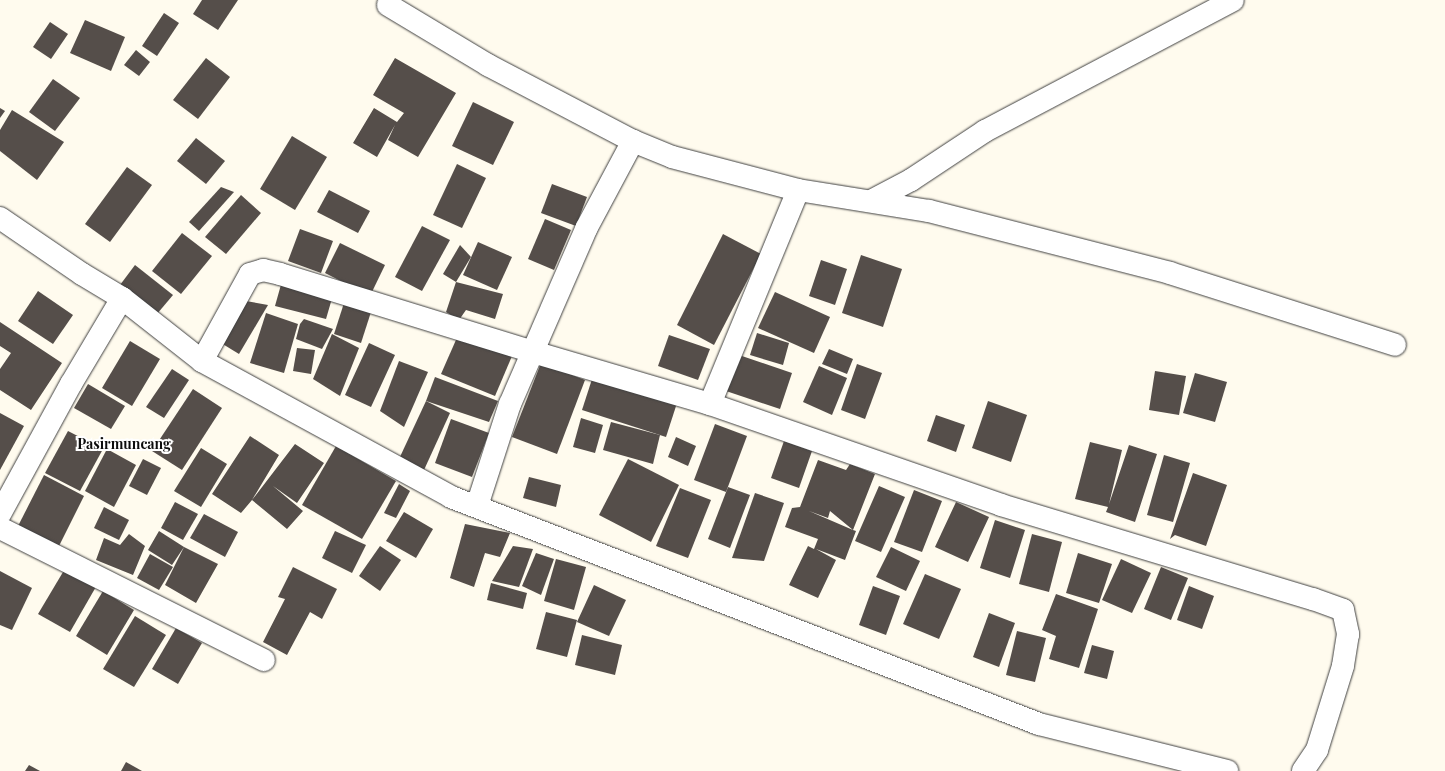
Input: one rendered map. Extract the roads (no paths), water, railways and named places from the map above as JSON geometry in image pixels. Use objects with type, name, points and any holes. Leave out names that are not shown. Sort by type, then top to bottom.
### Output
[{"type":"street","points":[[873,200],[911,180],[985,131],[1233,0]]},
{"type":"street","points":[[388,5],[488,65],[633,141],[672,157],[798,190],[873,200],[929,211],[1170,273],[1395,345]]},
{"type":"street","points":[[477,506],[510,404],[586,230],[633,141]]},
{"type":"street","points":[[710,404],[798,190]]},
{"type":"street","points":[[0,218],[82,274],[122,298],[202,360],[451,497],[1039,724],[1227,771]]},
{"type":"street","points":[[202,360],[250,274],[263,270],[710,404],[1002,505],[1313,599],[1343,610],[1348,634],[1343,666],[1317,750],[1303,771]]},
{"type":"street","points":[[0,514],[71,384],[122,298]]},
{"type":"street","points":[[0,528],[264,660]]},
{"type":"district","name":"Pasirmuncang","points":[[124,444]]}]
